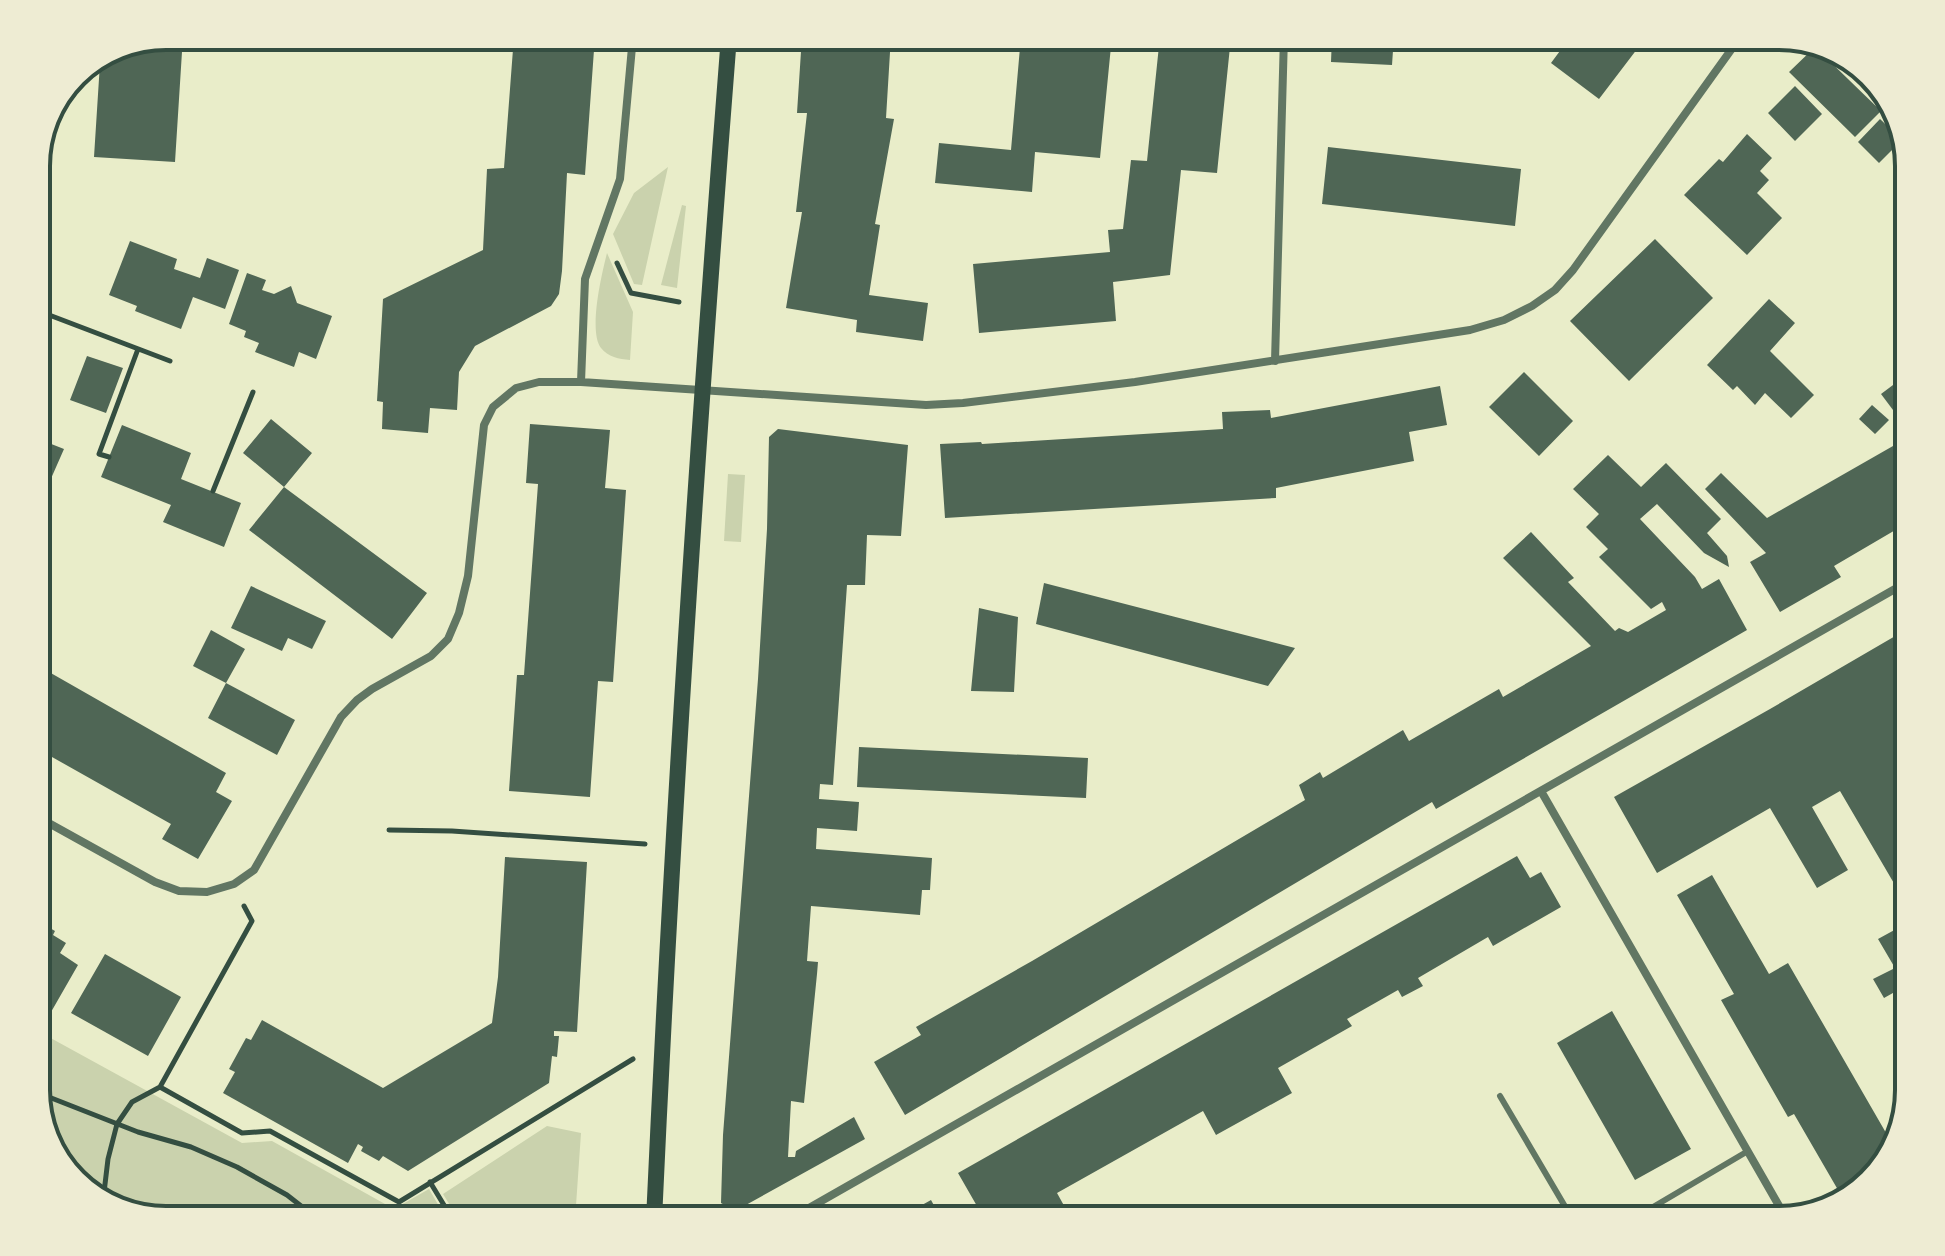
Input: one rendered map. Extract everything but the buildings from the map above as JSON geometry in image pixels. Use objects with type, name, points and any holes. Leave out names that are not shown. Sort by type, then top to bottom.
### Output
[{"type":"main road","points":[[655,1206],[702,389],[728,50]]},
{"type":"street","points":[[581,382],[585,279],[620,179],[632,50]]},
{"type":"street","points":[[1275,361],[1284,50]]},
{"type":"street","points":[[50,824],[155,882],[179,891],[207,892],[234,884],[254,870],[341,717],[372,689],[431,656],[448,639],[459,613],[468,576],[484,425],[493,407],[516,388],[539,382],[581,382],[926,405],[963,403],[1135,382],[1470,330],[1504,320],[1555,290],[1573,270],[1731,50]]},
{"type":"street","points":[[813,1206],[1895,589]]},
{"type":"street","points":[[1541,791],[1779,1206]]},
{"type":"lane","points":[[1500,1096],[1565,1206]]},
{"type":"lane","points":[[1655,1206],[1748,1151]]},
{"type":"path","points":[[602,229],[631,293],[708,307]]},
{"type":"path","points":[[50,315],[170,361]]},
{"type":"path","points":[[109,457],[99,454],[138,349]]},
{"type":"path","points":[[213,491],[253,392]]},
{"type":"path","points":[[389,830],[452,831],[674,846]]},
{"type":"path","points":[[104,1189],[117,1124],[132,1102],[160,1087],[252,921],[234,884]]},
{"type":"path","points":[[160,1087],[242,1133],[270,1131],[399,1202],[662,1041]]},
{"type":"path","points":[[50,1098],[138,1132],[191,1147],[237,1167],[301,1206]]},
{"type":"path","points":[[430,1182],[445,1206]]},
{"type":"green space","points":[[668,167],[642,285],[634,284],[613,234],[634,193]]},
{"type":"green space","points":[[682,205],[686,206],[677,288],[661,285]]},
{"type":"green space","points":[[607,253],[633,312],[630,360],[607,354],[597,340],[597,302]]},
{"type":"green space","points":[[728,474],[745,475],[741,542],[724,541]]},
{"type":"green space","points":[[50,1038],[242,1143],[272,1141],[389,1206],[166,1206],[128,1200],[114,1194],[79,1167],[59,1135],[50,1098]]},
{"type":"green space","points":[[547,1126],[581,1133],[576,1206],[450,1206],[443,1194]]},
{"type":"green space","points":[[429,1189],[439,1206],[399,1206]]}]
